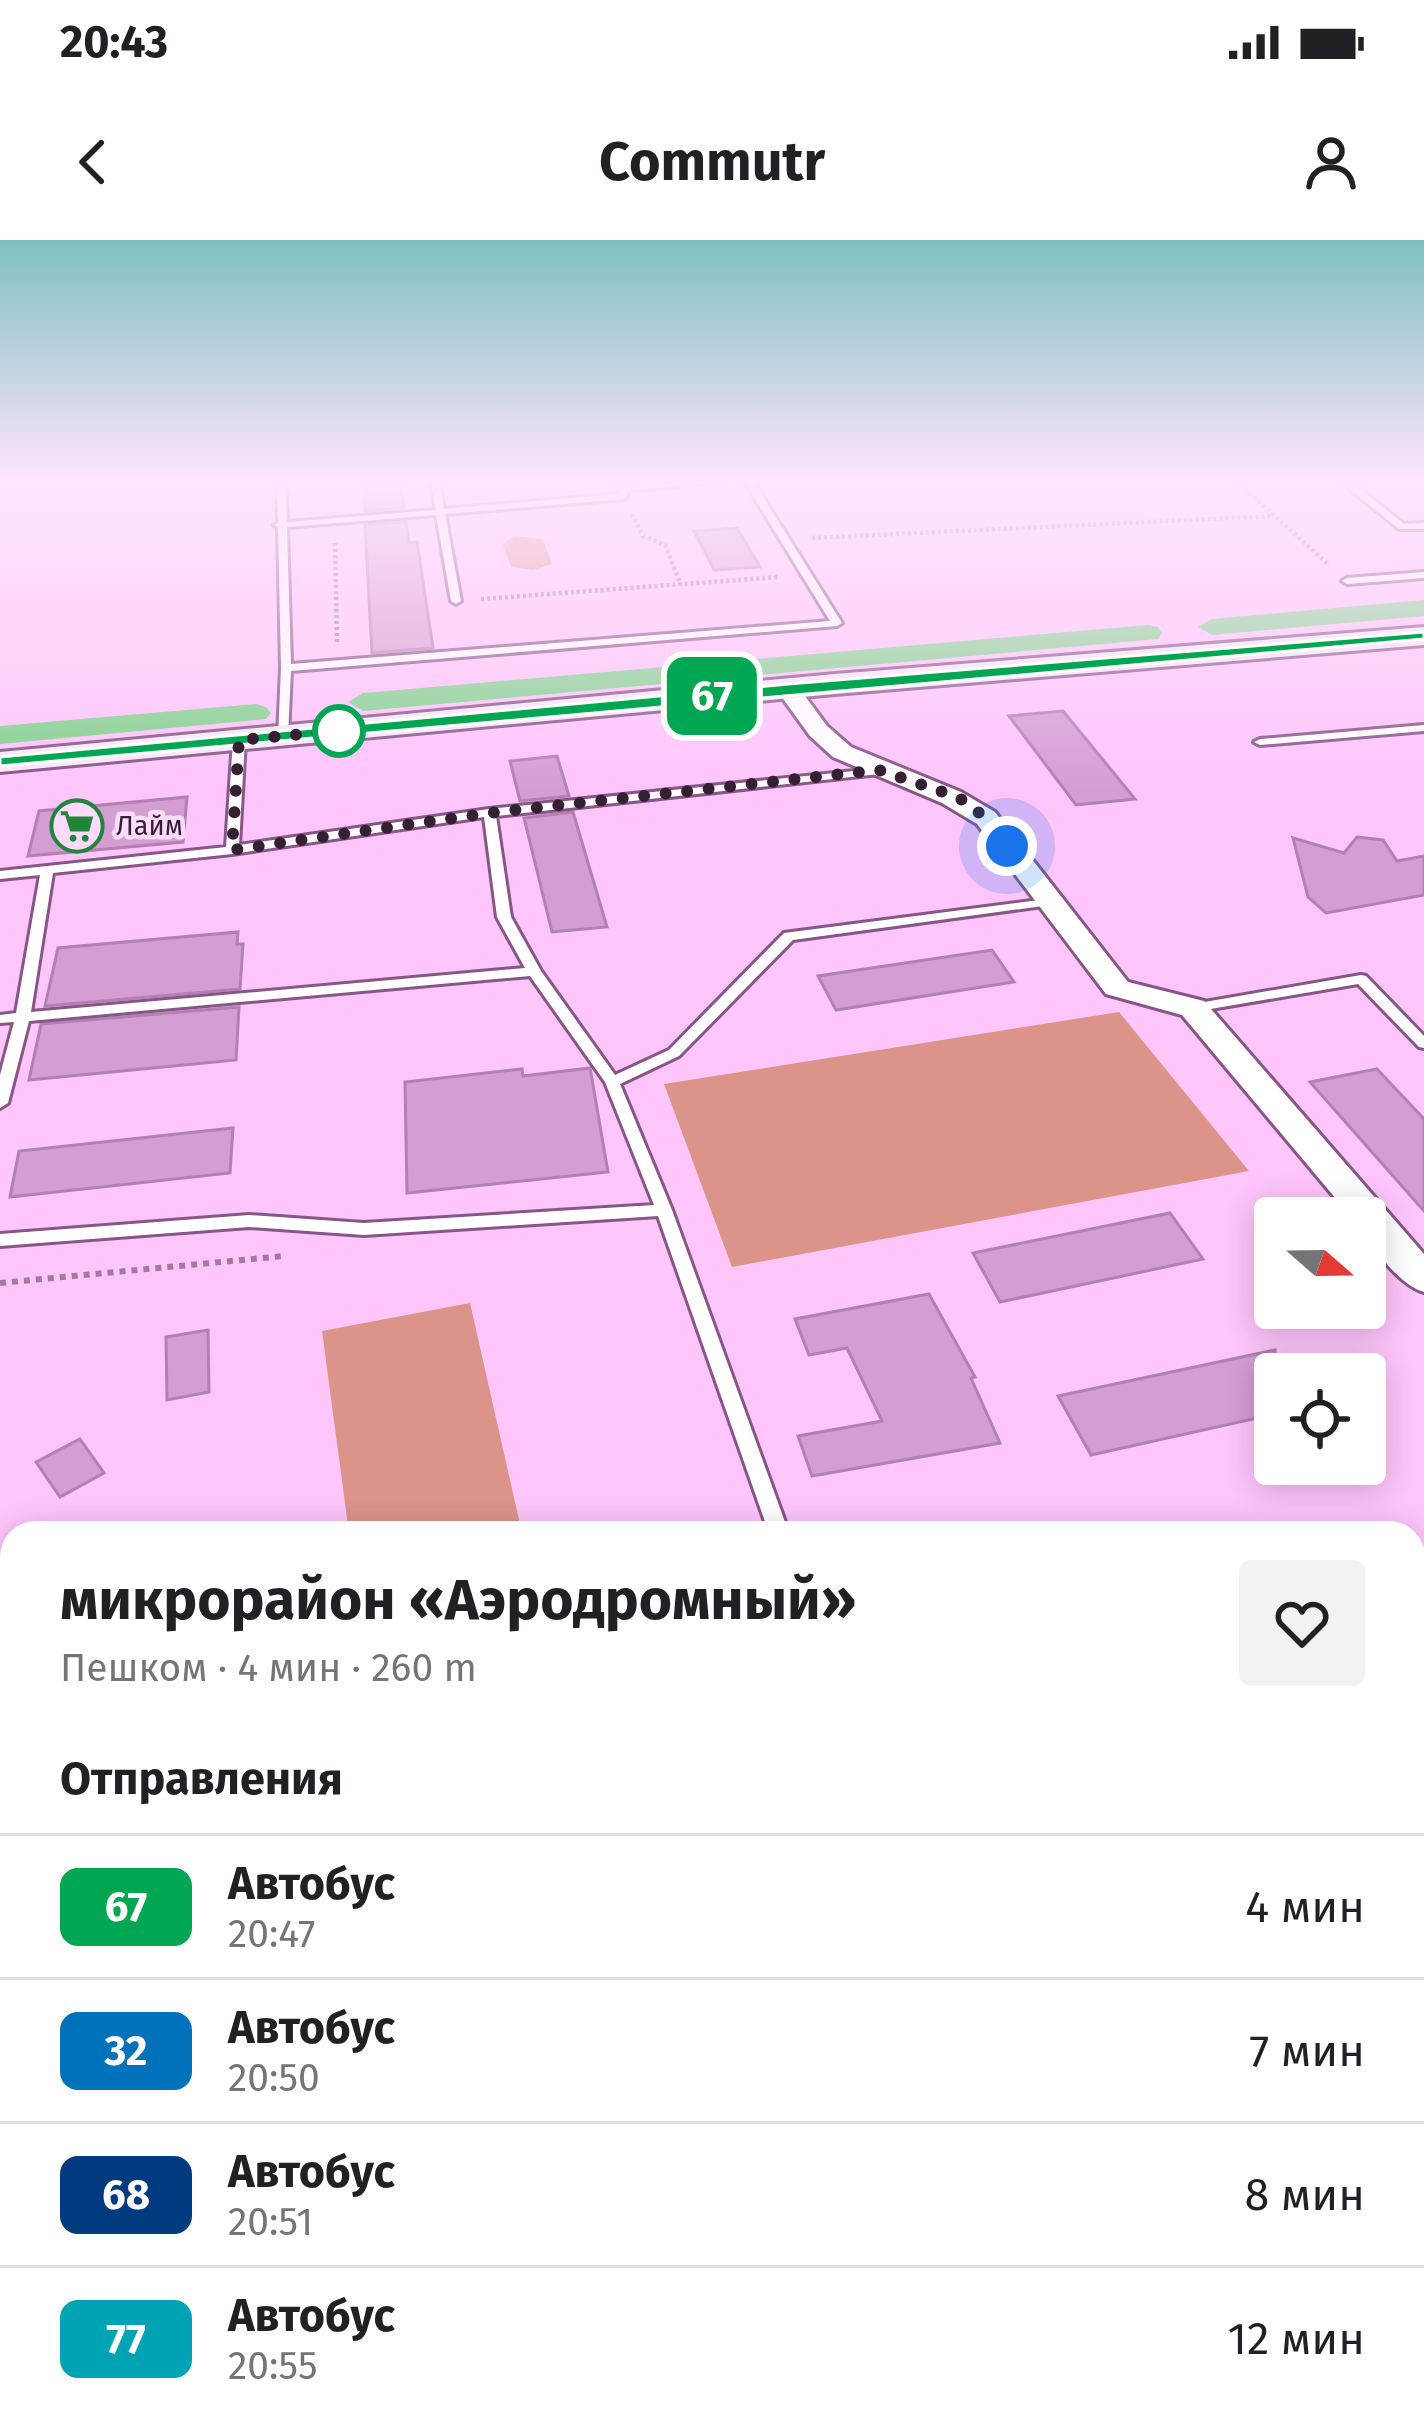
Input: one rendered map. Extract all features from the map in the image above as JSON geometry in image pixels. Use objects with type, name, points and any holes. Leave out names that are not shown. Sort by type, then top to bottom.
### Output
[{"type":"street","points":[[0,761],[788,688],[1424,636]]},
{"type":"street","points":[[788,688],[817,731],[842,752],[958,797],[986,818],[1117,988],[1193,1008],[1424,1279]]},
{"type":"lane","points":[[282,583],[286,668],[282,736]]},
{"type":"lane","points":[[453,583],[456,601]]},
{"type":"lane","points":[[286,668],[837,623],[814,583]]},
{"type":"lane","points":[[1260,742],[1424,728]]},
{"type":"lane","points":[[232,850],[239,740]]},
{"type":"lane","points":[[0,875],[879,770]]},
{"type":"lane","points":[[489,813],[504,917],[534,971],[612,1082],[664,1210],[774,1521]]},
{"type":"lane","points":[[0,1103],[23,1017],[47,871]]},
{"type":"lane","points":[[612,1082],[674,1053],[789,936],[1050,901]]},
{"type":"lane","points":[[0,1019],[534,971]]},
{"type":"lane","points":[[1193,1008],[1361,979],[1424,1044]]},
{"type":"lane","points":[[0,1240],[249,1221],[364,1229],[664,1210]]},
{"type":"path","points":[[336,583],[338,664]]},
{"type":"path","points":[[456,601],[689,583]]},
{"type":"path","points":[[0,1283],[308,1254],[364,1229]]},
{"type":"shaded area","points":[[1119,1012],[1249,1171],[732,1267],[664,1084]]},
{"type":"shaded area","points":[[470,1303],[519,1521],[347,1521],[322,1331]]},
{"type":"building","points":[[368,583],[423,583],[433,648],[372,653]]},
{"type":"building","points":[[1063,711],[1135,799],[1076,805],[1009,716]]},
{"type":"building","points":[[557,756],[569,796],[520,801],[510,761]]},
{"type":"building","points":[[187,797],[183,842],[28,856],[39,811]]},
{"type":"building","points":[[573,812],[607,927],[552,932],[524,818]]},
{"type":"building","points":[[1357,837],[1383,840],[1397,861],[1424,856],[1424,895],[1326,913],[1308,897],[1293,838],[1344,853]]},
{"type":"building","points":[[238,932],[237,944],[243,944],[240,989],[45,1006],[58,948]]},
{"type":"building","points":[[992,950],[1014,982],[836,1010],[818,976]]},
{"type":"building","points":[[239,1007],[236,1060],[29,1080],[41,1024]]},
{"type":"building","points":[[590,1068],[608,1172],[407,1193],[405,1082],[522,1069],[523,1076]]},
{"type":"building","points":[[1377,1069],[1424,1119],[1424,1211],[1310,1082]]},
{"type":"building","points":[[233,1128],[230,1173],[10,1197],[19,1151]]},
{"type":"building","points":[[1170,1213],[1203,1259],[1000,1302],[973,1253]]},
{"type":"building","points":[[929,1294],[975,1377],[971,1378],[1000,1443],[812,1476],[798,1436],[882,1421],[847,1348],[809,1355],[795,1319]]},
{"type":"building","points":[[208,1330],[209,1392],[167,1400],[166,1337]]},
{"type":"building","points":[[1254,1354],[1254,1419],[1091,1455],[1058,1396]]},
{"type":"building","points":[[80,1439],[104,1473],[60,1497],[36,1462]]},
{"type":"waterway","points":[[1212,627],[1424,608]]},
{"type":"waterway","points":[[363,702],[1148,633]]},
{"type":"waterway","points":[[0,735],[256,713]]},
{"type":"bus line","name":"67","points":[[0,762],[788,688],[1424,636]]},
{"type":"place","name":"Лайм","points":[[77,826]]},
{"type":"route","points":[[339,731],[239,740],[232,850],[489,813],[822,780],[879,770],[958,797],[986,818],[1007,846]]}]
